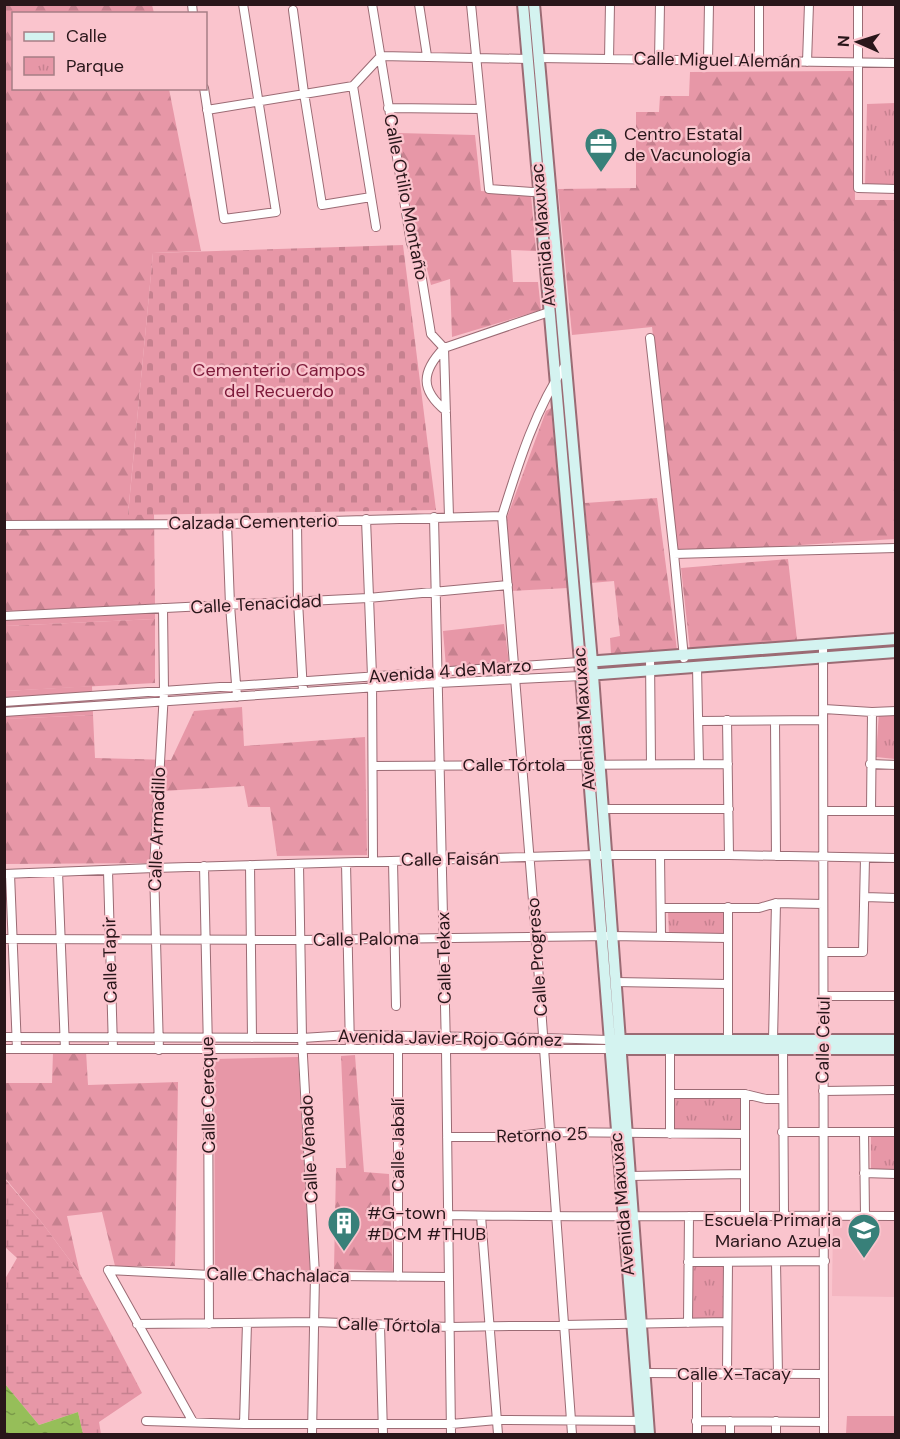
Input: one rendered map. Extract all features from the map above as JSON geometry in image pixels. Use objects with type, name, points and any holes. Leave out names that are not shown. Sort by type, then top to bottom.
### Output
[{"type":"main road","name":"Avenida Maxuxac","points":[[523,4],[533,59],[545,190],[566,364],[600,766],[606,856],[607,937],[636,1324],[644,1421],[649,1434]]},
{"type":"main road","name":"Avenida Maxuxac","points":[[533,59],[534,4]]},
{"type":"main road","name":"Avenida Maxuxac","points":[[545,190],[549,312],[595,855],[616,982],[612,1012]]},
{"type":"main road","name":"Avenida 4 de Marzo","points":[[580,662],[896,639]]},
{"type":"main road","name":"Avenida 4 de Marzo","points":[[581,675],[896,652]]},
{"type":"main road","name":"Avenida Javier Rojo Gómez","points":[[615,1045],[670,1049],[773,1040],[896,1049]]},
{"type":"main road","name":"Avenida Javier Rojo Gómez","points":[[615,1045],[728,1045],[783,1049],[823,1044],[896,1040]]},
{"type":"main road","name":"Avenida Maxuxac","points":[[622,1133],[630,1176],[628,1216]]},
{"type":"main road","name":"Avenida Maxuxac","points":[[636,1324],[645,1373],[644,1421],[641,1434]]},
{"type":"street","points":[[204,90],[224,219],[276,212],[243,4]]},
{"type":"street","name":"Calle Otilio Montaño","points":[[372,4],[411,243],[420,267],[431,334],[444,348]]},
{"type":"street","points":[[419,4],[427,57]]},
{"type":"street","points":[[471,4],[489,189],[545,190]]},
{"type":"street","points":[[609,59],[610,4]]},
{"type":"street","points":[[658,61],[660,4]]},
{"type":"street","points":[[708,60],[709,4]]},
{"type":"street","points":[[759,4],[759,61]]},
{"type":"street","points":[[807,62],[809,4]]},
{"type":"street","points":[[858,4],[858,188],[896,189]]},
{"type":"street","points":[[293,10],[322,205],[371,197]]},
{"type":"street","points":[[207,110],[353,86],[381,57]]},
{"type":"street","name":"Calle Miguel Alemán","points":[[381,57],[896,63]]},
{"type":"street","points":[[353,86],[376,227]]},
{"type":"street","points":[[388,108],[481,109]]},
{"type":"street","points":[[446,411],[429,394],[426,382],[427,370],[444,348],[549,312]]},
{"type":"street","points":[[650,338],[674,554],[684,655],[683,668]]},
{"type":"street","points":[[444,348],[449,517]]},
{"type":"street","points":[[502,516],[521,459],[555,379],[566,364]]},
{"type":"street","name":"Calzada Cementerio","points":[[4,525],[227,524],[502,516]]},
{"type":"street","name":"Calle Progreso","points":[[502,516],[530,858],[572,1434]]},
{"type":"street","name":"Calle Tekax","points":[[434,517],[446,1050],[451,1434]]},
{"type":"street","points":[[366,519],[372,676],[373,861]]},
{"type":"street","points":[[297,522],[298,602],[303,692]]},
{"type":"street","points":[[227,524],[237,697]]},
{"type":"street","points":[[674,554],[896,548]]},
{"type":"street","name":"Calle Tenacidad","points":[[4,616],[368,598],[508,585]]},
{"type":"street","name":"Calle Armadillo","points":[[159,1050],[154,868],[164,703],[163,608]]},
{"type":"street","name":"Calle Celul","points":[[823,645],[825,1434]]},
{"type":"street","points":[[650,657],[651,764]]},
{"type":"street","name":"Avenida 4 de Marzo","points":[[6,702],[580,662]]},
{"type":"street","points":[[697,667],[699,764]]},
{"type":"street","name":"Avenida 4 de Marzo","points":[[7,712],[581,675]]},
{"type":"street","points":[[99,696],[101,707]]},
{"type":"street","points":[[51,699],[52,710]]},
{"type":"street","points":[[6,702],[7,712]]},
{"type":"street","points":[[824,709],[896,711]]},
{"type":"street","points":[[871,812],[872,712]]},
{"type":"street","points":[[728,720],[729,855]]},
{"type":"street","points":[[699,721],[823,720]]},
{"type":"street","points":[[775,721],[776,856]]},
{"type":"street","name":"Calle Tórtola","points":[[373,766],[728,764]]},
{"type":"street","points":[[870,764],[896,765]]},
{"type":"street","points":[[603,809],[729,809]]},
{"type":"street","points":[[824,811],[896,811]]},
{"type":"street","name":"Calle Faisán","points":[[7,874],[595,855],[896,858]]},
{"type":"street","points":[[660,855],[661,936]]},
{"type":"street","points":[[824,952],[862,952],[865,858]]},
{"type":"street","points":[[393,861],[396,1006]]},
{"type":"street","points":[[346,863],[350,1049]]},
{"type":"street","name":"Calle Venado","points":[[298,864],[302,1038],[315,1275],[312,1434]]},
{"type":"street","points":[[250,865],[252,1038]]},
{"type":"street","name":"Calle Cereque","points":[[204,866],[208,1037],[209,1324]]},
{"type":"street","name":"Calle Tapir","points":[[108,871],[112,1049]]},
{"type":"street","points":[[58,872],[65,1048]]},
{"type":"street","points":[[7,874],[17,1049]]},
{"type":"street","points":[[865,897],[896,898]]},
{"type":"street","points":[[661,908],[759,908],[776,903],[823,904]]},
{"type":"street","points":[[773,1040],[776,903]]},
{"type":"street","points":[[728,907],[728,1045]]},
{"type":"street","name":"Calle Paloma","points":[[9,939],[300,940],[661,936],[727,938]]},
{"type":"street","points":[[616,982],[727,984]]},
{"type":"street","points":[[824,996],[896,996]]},
{"type":"street","name":"Avenida Javier Rojo Gómez","points":[[4,1037],[302,1038],[350,1035],[543,1038],[615,1045]]},
{"type":"street","name":"Calle Jabalí","points":[[398,1037],[398,1277]]},
{"type":"street","name":"Avenida Javier Rojo Gómez","points":[[4,1049],[446,1050],[615,1045]]},
{"type":"street","points":[[670,1049],[670,1134]]},
{"type":"street","points":[[783,1049],[783,1215]]},
{"type":"street","points":[[823,1091],[896,1090]]},
{"type":"street","points":[[670,1094],[745,1094],[766,1099],[783,1099]]},
{"type":"street","points":[[745,1094],[745,1215]]},
{"type":"street","name":"Retorno 25","points":[[447,1137],[511,1137],[550,1132],[745,1134]]},
{"type":"street","points":[[782,1132],[896,1132]]},
{"type":"street","points":[[864,1132],[865,1216]]},
{"type":"street","points":[[864,1173],[896,1174]]},
{"type":"street","points":[[630,1176],[745,1174]]},
{"type":"street","points":[[448,1215],[896,1216]]},
{"type":"street","points":[[481,1216],[498,1434]]},
{"type":"street","points":[[687,1323],[688,1216]]},
{"type":"street","points":[[688,1262],[825,1261]]},
{"type":"street","points":[[727,1373],[728,1262]]},
{"type":"street","points":[[776,1262],[777,1374]]},
{"type":"street","name":"Calle Chachalaca","points":[[136,1324],[108,1270],[210,1275],[448,1277]]},
{"type":"street","name":"Calle Tórtola","points":[[136,1324],[315,1322],[450,1327],[564,1323],[727,1322]]},
{"type":"street","points":[[244,1424],[248,1323]]},
{"type":"street","points":[[136,1324],[193,1422]]},
{"type":"street","points":[[380,1324],[383,1434]]},
{"type":"street","name":"Calle X-Tacay","points":[[645,1373],[824,1374]]},
{"type":"street","points":[[696,1434],[697,1374]]},
{"type":"street","points":[[146,1421],[244,1424],[451,1424],[497,1420],[644,1421]]},
{"type":"street","points":[[696,1420],[824,1422]]},
{"type":"street","points":[[730,1421],[730,1434]]},
{"type":"street","points":[[776,1421],[776,1434]]},
{"type":"shaded area","name":"Escuela Primaria Mariano Azuela","points":[[833,1220],[895,1221],[895,1297],[832,1296]]},
{"type":"green space","points":[[4,5],[152,5],[154,12],[12,12],[12,90],[169,90],[201,251],[153,253],[128,514],[154,514],[155,604],[5,611]]},
{"type":"green space","points":[[854,71],[855,200],[895,200],[895,539],[678,553],[652,327],[572,335],[558,189],[636,188],[636,112],[659,112],[660,96],[689,96],[690,72]]},
{"type":"green space","points":[[895,103],[895,187],[865,186],[867,104]]},
{"type":"green space","points":[[398,133],[475,135],[481,191],[531,195],[536,251],[511,250],[513,282],[538,282],[541,310],[452,337],[450,279],[431,285],[424,257],[418,251]]},
{"type":"green space","name":"Cementerio Campos del Recuerdo","points":[[403,245],[436,510],[128,515],[153,253]]},
{"type":"green space","points":[[551,408],[568,588],[510,591],[506,520],[546,411]]},
{"type":"green space","points":[[657,498],[677,650],[611,654],[610,638],[620,636],[614,581],[591,583],[585,503]]},
{"type":"green space","points":[[788,559],[797,640],[690,650],[681,568]]},
{"type":"green space","points":[[155,604],[155,619],[5,626],[4,611]]},
{"type":"green space","points":[[155,619],[155,683],[5,691],[5,626]]},
{"type":"green space","points":[[504,624],[509,663],[446,667],[443,631]]},
{"type":"green space","points":[[92,686],[93,715],[5,719],[5,691]]},
{"type":"green space","points":[[242,707],[244,746],[365,737],[367,855],[277,856],[270,807],[248,807],[244,786],[163,791],[154,863],[5,864],[4,719],[93,715],[95,758],[171,760],[194,711]]},
{"type":"green space","points":[[879,712],[895,713],[895,759],[876,757]]},
{"type":"green space","points":[[727,910],[726,935],[669,935],[668,912]]},
{"type":"green space","points":[[86,1051],[88,1085],[178,1082],[175,1266],[115,1266],[102,1212],[67,1216],[80,1274],[5,1178],[4,1083],[52,1083],[53,1052]]},
{"type":"green space","points":[[355,1055],[364,1172],[389,1174],[393,1271],[334,1269],[336,1168],[346,1168],[341,1056]]},
{"type":"green space","points":[[298,1057],[310,1270],[215,1270],[214,1059]]},
{"type":"green space","points":[[672,1099],[742,1099],[741,1132],[672,1130]]},
{"type":"green space","points":[[871,1136],[895,1136],[895,1171],[871,1170]]},
{"type":"green space","points":[[4,1178],[43,1224],[80,1274],[142,1393],[99,1422],[101,1434],[83,1434],[78,1412],[39,1425],[5,1384],[5,1279],[17,1258],[5,1247]]},
{"type":"green space","points":[[691,1265],[724,1265],[725,1318],[690,1320]]},
{"type":"green space","points":[[847,1416],[895,1416],[895,1434],[846,1434]]},
{"type":"water","points":[[5,1384],[39,1425],[78,1412],[83,1434],[5,1434]]},
{"type":"place","name":"Centro Estatal de Vacunología","points":[[601,173]]},
{"type":"place","name":"#G-town #DCM #THUB","points":[[344,1252]]},
{"type":"place","name":"Escuela Primaria Mariano Azuela","points":[[864,1259]]}]
